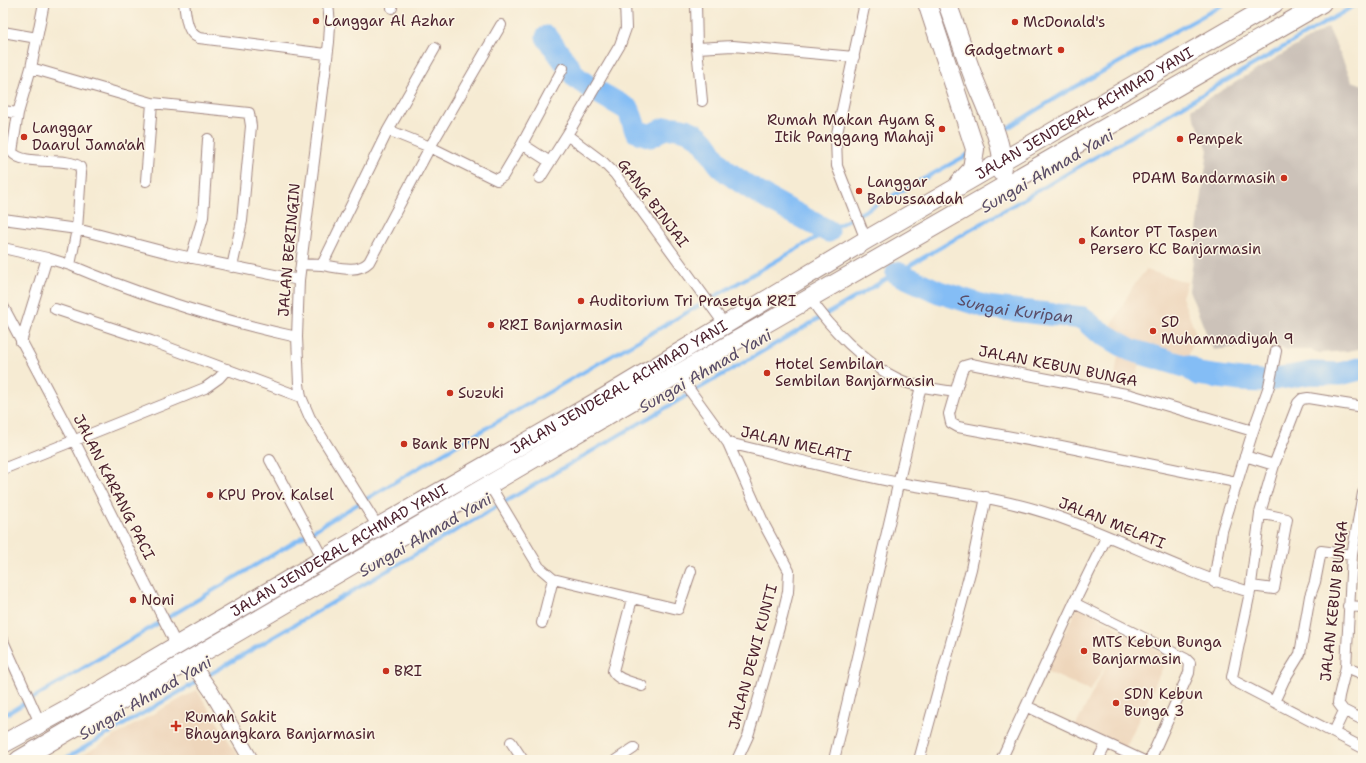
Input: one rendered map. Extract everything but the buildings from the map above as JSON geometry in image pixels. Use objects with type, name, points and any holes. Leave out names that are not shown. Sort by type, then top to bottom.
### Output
[{"type":"highway","points":[[927,3],[976,149],[972,169],[952,190]]},
{"type":"highway","points":[[947,3],[973,75],[997,134],[1002,162],[1000,177],[986,196]]},
{"type":"highway","name":"JALAN JENDERAL ACHMAD YANI","points":[[20,760],[105,710],[194,667],[486,486],[725,325],[866,240],[1275,3]]},
{"type":"highway","name":"JALAN JENDERAL ACHMAD YANI","points":[[3,744],[37,718],[96,693],[173,639],[320,553],[378,527],[486,486],[683,380],[814,304],[986,196],[1322,3]]},
{"type":"highway","points":[[96,693],[105,710]]},
{"type":"street","points":[[44,3],[31,68],[18,113],[12,150],[15,156],[42,161],[74,163],[81,169],[77,229],[70,265]]},
{"type":"street","points":[[184,3],[190,30],[193,35],[199,38],[326,54]]},
{"type":"street","name":"JALAN BERINGIN","points":[[328,3],[330,25],[298,280],[297,367],[301,396],[310,418],[378,527]]},
{"type":"street","points":[[540,178],[620,45],[624,35],[626,21],[625,3]]},
{"type":"street","points":[[696,3],[697,48],[702,101]]},
{"type":"street","points":[[865,3],[836,138],[836,154],[837,166],[866,240]]},
{"type":"street","points":[[301,264],[355,269],[360,268],[369,262],[430,147],[501,25]]},
{"type":"street","points":[[3,32],[37,38]]},
{"type":"street","points":[[697,48],[733,46],[854,57]]},
{"type":"street","points":[[322,265],[388,130],[434,48]]},
{"type":"street","points":[[31,68],[152,103],[245,111],[250,114],[251,126],[242,220],[232,267]]},
{"type":"street","points":[[388,130],[430,147],[497,180],[503,176],[522,144],[563,68]]},
{"type":"street","points":[[146,181],[152,103]]},
{"type":"street","points":[[3,112],[18,113]]},
{"type":"street","name":"GANG BINJAI","points":[[567,135],[603,162],[615,174],[725,325]]},
{"type":"street","points":[[191,258],[203,217],[208,139]]},
{"type":"street","points":[[522,144],[550,162]]},
{"type":"street","points":[[3,219],[77,229],[191,258],[298,280]]},
{"type":"street","points":[[3,248],[70,265],[103,279],[198,311],[249,326],[297,337]]},
{"type":"street","points":[[21,342],[47,258]]},
{"type":"street","points":[[814,304],[826,320],[850,344],[883,370],[898,379],[921,386],[955,392]]},
{"type":"street","name":"JALAN KARANG PACI","points":[[3,306],[6,308],[21,342],[74,440],[173,639]]},
{"type":"street","points":[[55,309],[151,341],[301,396]]},
{"type":"street","points":[[1214,582],[1222,531],[1236,482],[1273,373],[1276,351]]},
{"type":"street","name":"JALAN KEBUN BUNGA","points":[[1236,482],[1061,446],[958,427],[951,423],[949,419],[962,369],[971,364],[1136,396],[1253,431]]},
{"type":"street","points":[[3,469],[205,388],[219,378],[227,369]]},
{"type":"street","name":"JALAN DEWI KUNTI","points":[[683,380],[728,443],[765,526],[789,571],[789,581],[782,617],[748,736],[737,760]]},
{"type":"street","points":[[834,760],[921,386]]},
{"type":"street","points":[[1363,408],[1308,398],[1302,399],[1298,403],[1274,465],[1260,513],[1250,589],[1232,679],[1363,748]]},
{"type":"street","name":"JALAN MELATI","points":[[728,443],[898,482],[986,497],[1050,514],[1107,536],[1214,582],[1250,589],[1274,589],[1287,519],[1260,513]]},
{"type":"street","points":[[1245,456],[1274,465]]},
{"type":"street","points":[[270,460],[306,524],[320,553]]},
{"type":"street","points":[[486,486],[504,509],[539,567],[553,579],[678,609],[691,571]]},
{"type":"street","name":"JALAN KEBUN BUNGA","points":[[1343,710],[1338,703],[1346,667],[1348,606],[1352,555],[1363,493]]},
{"type":"street","points":[[919,760],[972,569],[986,497]]},
{"type":"street","points":[[1002,760],[1074,603],[1107,536]]},
{"type":"street","points":[[1274,702],[1284,680],[1300,654],[1308,604],[1321,551],[1352,555]]},
{"type":"street","points":[[542,623],[553,579]]},
{"type":"street","points":[[632,599],[613,671],[615,675],[642,686]]},
{"type":"street","points":[[1074,603],[1186,659],[1190,663],[1189,673],[1150,760]]},
{"type":"street","points":[[1348,606],[1363,607]]},
{"type":"street","points":[[3,641],[37,718]]},
{"type":"street","points":[[194,667],[211,691],[251,760]]},
{"type":"street","points":[[1346,667],[1363,674]]},
{"type":"street","points":[[1026,706],[1142,760]]},
{"type":"street","points":[[1334,732],[1343,710],[1363,720]]},
{"type":"street","points":[[512,742],[523,760]]},
{"type":"street","points":[[1098,760],[1106,744]]},
{"type":"street","points":[[616,760],[634,748]]},
{"type":"shaded area","name":"PDAM Bandarmasih","points":[[1328,27],[1352,81],[1363,85],[1363,348],[1348,351],[1320,353],[1310,350],[1288,350],[1265,344],[1213,350],[1189,290],[1208,150],[1191,109]]},
{"type":"shaded area","name":"SD Muhammadiyah 9","points":[[1146,270],[1187,282],[1182,297],[1196,334],[1185,366],[1143,352],[1134,386],[1114,383],[1119,349],[1110,328],[1133,286]]},
{"type":"shaded area","name":"SDN Kebun Bunga 3","points":[[1078,606],[1168,656],[1125,749],[1075,727],[1112,654],[1090,691],[1046,671]]},
{"type":"shaded area","name":"Rumah Sakit Bhayangkara Banjarmasin","points":[[197,690],[241,760],[74,760],[149,716]]},
{"type":"waterway","name":"Sungai Ahmad Yani","points":[[1006,129],[1064,93],[1226,3]]},
{"type":"waterway","name":"Sungai Ahmad Yani","points":[[63,760],[1359,3]]},
{"type":"waterway","points":[[547,37],[576,77],[589,87],[629,110],[636,131],[651,136],[661,130],[671,128],[687,130],[693,133],[707,145],[721,166],[738,180],[776,203],[828,231]]},
{"type":"waterway","name":"Sungai Ahmad Yani","points":[[3,716],[445,452],[828,231],[969,154]]},
{"type":"waterway","name":"Sungai Kuripan","points":[[897,273],[939,292],[987,307],[1083,318],[1095,329],[1131,350],[1188,367],[1198,374],[1241,380],[1262,381],[1311,373],[1340,374],[1363,368]]},
{"type":"place","name":"Langgar Al Azhar","points":[[316,21]]},
{"type":"place","name":"McDonald's","points":[[1015,22]]},
{"type":"place","name":"Gadgetmart","points":[[1061,50]]},
{"type":"place","name":"Rumah Makan Ayam & Itik Panggang Mahaji","points":[[942,129]]},
{"type":"place","name":"Langgar Daarul Jama'ah","points":[[24,137]]},
{"type":"place","name":"Pempek","points":[[1180,139]]},
{"type":"place","name":"PDAM Bandarmasih","points":[[1284,178]]},
{"type":"place","name":"Langgar Babussaadah","points":[[859,191]]},
{"type":"place","name":"Kantor PT Taspen Persero KC Banjarmasin","points":[[1082,241]]},
{"type":"place","name":"Auditorium Tri Prasetya RRI","points":[[581,301]]},
{"type":"place","name":"RRI Banjarmasin","points":[[491,325]]},
{"type":"place","name":"SD Muhammadiyah 9","points":[[1153,331]]},
{"type":"place","name":"Hotel Sembilan Sembilan Banjarmasin","points":[[767,373]]},
{"type":"place","name":"Suzuki","points":[[450,393]]},
{"type":"place","name":"Bank BTPN","points":[[404,444]]},
{"type":"place","name":"KPU Prov. Kalsel","points":[[210,495]]},
{"type":"place","name":"Noni","points":[[133,600]]},
{"type":"place","name":"MTS Kebun Bunga Banjarmasin","points":[[1084,651]]},
{"type":"place","name":"BRI","points":[[386,671]]},
{"type":"place","name":"SDN Kebun Bunga 3","points":[[1116,703]]},
{"type":"place","name":"Rumah Sakit Bhayangkara Banjarmasin","points":[[176,726]]}]
